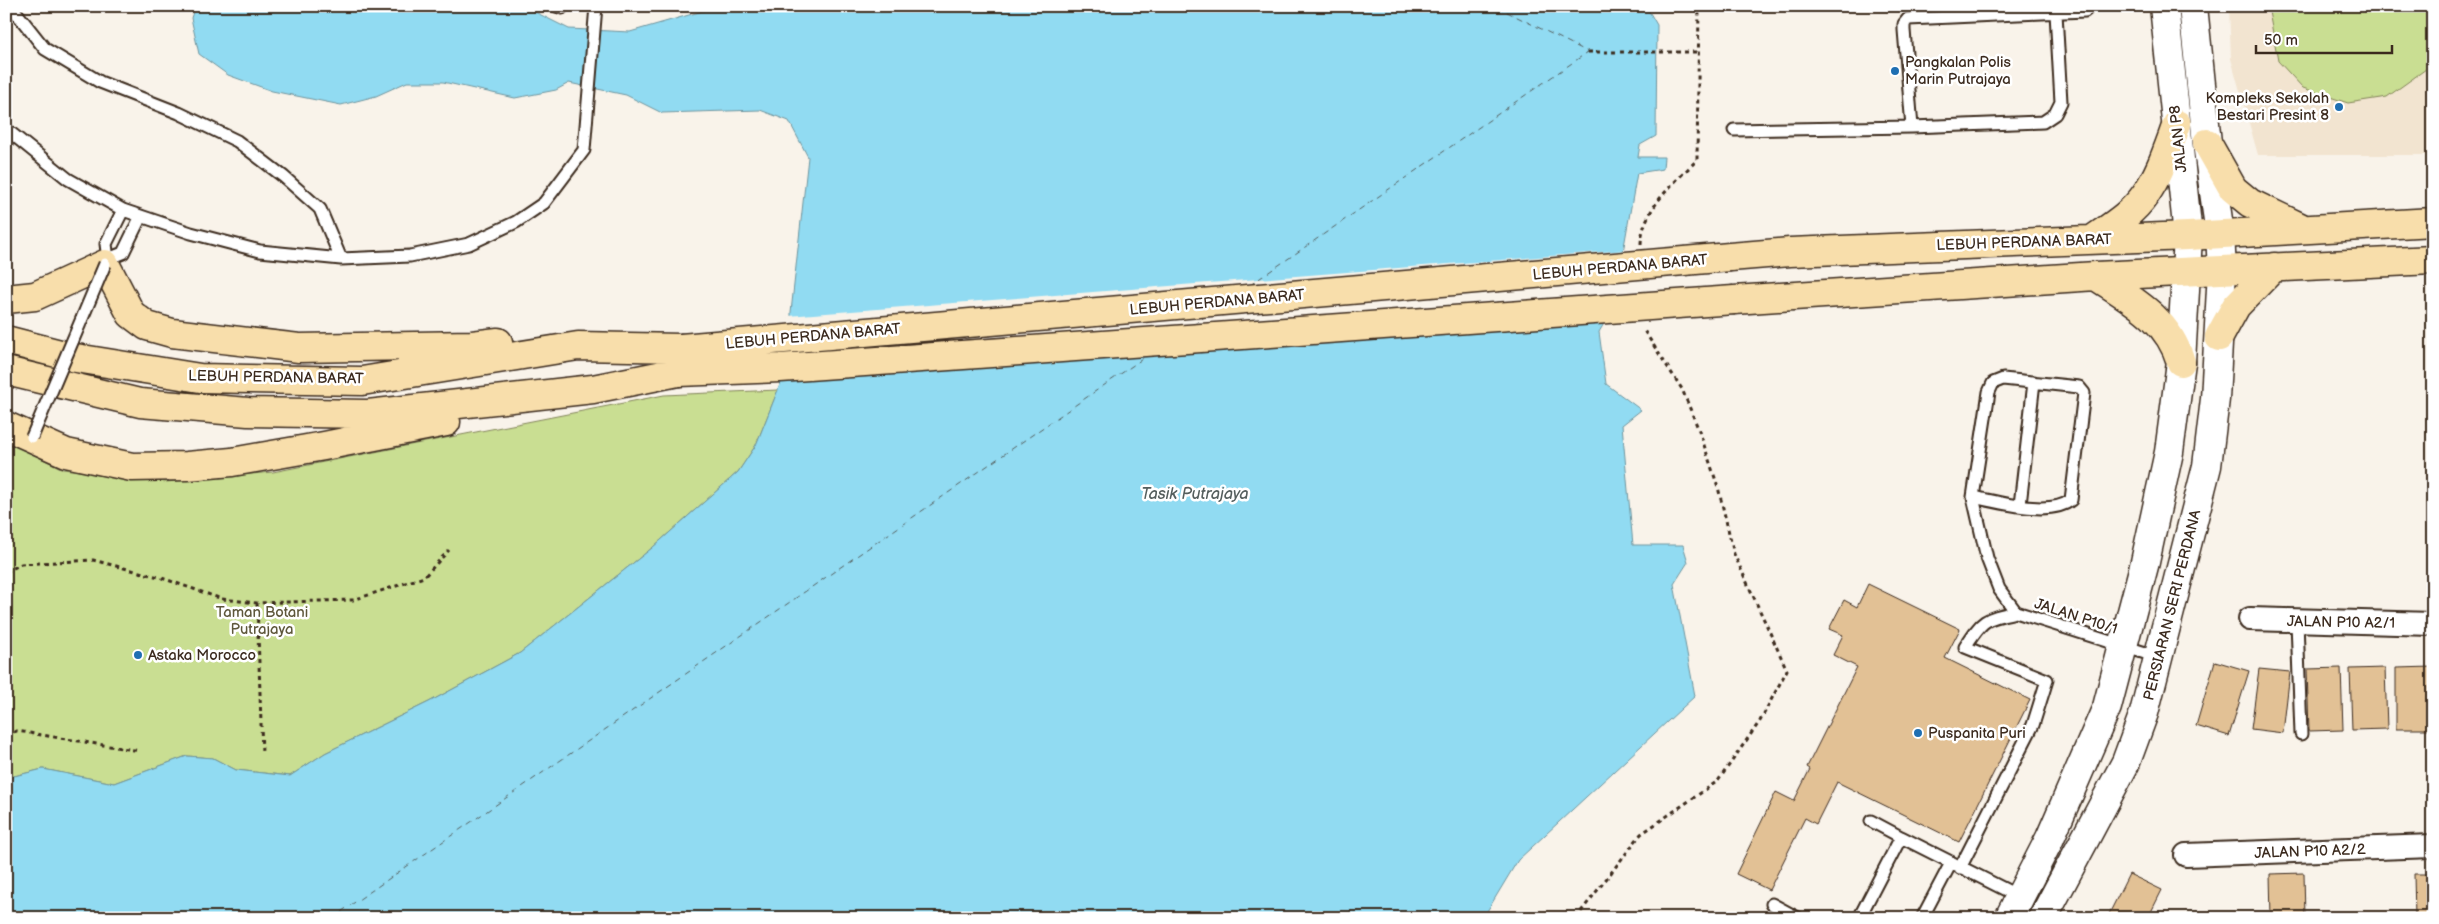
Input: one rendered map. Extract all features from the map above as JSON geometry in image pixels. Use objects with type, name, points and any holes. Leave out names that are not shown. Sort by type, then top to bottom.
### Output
[{"type":"main road","points":[[2092,240],[2127,215],[2145,196],[2159,170],[2177,124]]},
{"type":"main road","points":[[2207,143],[2233,189],[2250,203],[2301,228]]},
{"type":"main road","name":"LEBUH PERDANA BARAT","points":[[6,371],[140,404],[248,412],[368,414],[593,389],[679,360],[1730,257],[1790,252],[2188,236],[2301,228],[2433,222]]},
{"type":"main road","name":"LEBUH PERDANA BARAT","points":[[6,340],[76,358],[200,378],[362,381],[578,346],[679,360],[790,367],[2096,276],[2433,260]]},
{"type":"main road","points":[[6,299],[36,296],[107,262],[131,314],[147,326],[172,333],[300,348],[472,345],[512,340],[578,346]]},
{"type":"main road","points":[[2219,337],[2236,306],[2274,267]]},
{"type":"main road","points":[[2096,276],[2145,308],[2156,318],[2176,344],[2181,362]]},
{"type":"main road","points":[[6,426],[66,453],[132,466],[187,466],[248,459],[517,409],[593,389]]},
{"type":"street","name":"JALAN P8","points":[[2164,6],[2188,236],[2186,273]]},
{"type":"street","name":"JALAN P8","points":[[2193,6],[2207,143],[2220,234],[2222,270]]},
{"type":"street","name":"PERSIARAN SERI PERDANA","points":[[2043,918],[2126,762],[2144,713],[2160,657],[2206,466],[2215,398],[2222,270]]},
{"type":"street","points":[[2014,907],[2050,838],[2107,707],[2124,647],[2169,452],[2181,362],[2186,273]]},
{"type":"street","name":"JALAN P10 A2/1","points":[[2250,620],[2433,624]]},
{"type":"street","name":"JALAN P10 A2/2","points":[[2186,855],[2433,846]]},
{"type":"lane","points":[[11,6],[45,49],[100,82],[179,113],[237,141],[284,177],[320,209],[341,259]]},
{"type":"lane","points":[[6,129],[68,179],[123,210],[190,233],[260,251],[341,259],[410,256],[469,244],[516,222],[544,203],[584,150],[596,6]]},
{"type":"lane","points":[[1912,127],[1904,30],[1904,24],[1908,19],[2085,11],[2090,6]]},
{"type":"lane","points":[[1734,130],[1912,127],[2043,122],[2055,114],[2061,102],[2056,12]]},
{"type":"lane","points":[[32,438],[107,262],[106,244],[123,210]]},
{"type":"lane","points":[[107,262],[123,253],[141,216]]},
{"type":"lane","points":[[2003,379],[2080,387],[2084,393],[2071,500],[2064,506],[2052,508],[1974,497],[1989,392],[1993,383],[2003,379]]},
{"type":"lane","points":[[2020,505],[2034,382]]},
{"type":"lane","name":"JALAN P10/1","points":[[1974,497],[1987,558],[1999,589],[2016,612],[2160,657]]},
{"type":"lane","points":[[1922,918],[1956,866],[2033,725],[2047,680],[1965,647],[1979,625],[1989,618],[2016,612]]},
{"type":"lane","points":[[2297,621],[2301,734]]},
{"type":"lane","points":[[1871,821],[1956,866],[2014,907]]},
{"type":"lane","points":[[1859,918],[1901,837]]},
{"type":"lane","points":[[1772,904],[1798,918]]},
{"type":"path","points":[[1641,247],[1642,237],[1656,202],[1697,160],[1699,6]]},
{"type":"path","points":[[1588,52],[1698,52]]},
{"type":"path","points":[[1576,918],[1642,834],[1718,781],[1760,721],[1787,670],[1734,554],[1718,487],[1700,432],[1682,389],[1640,326]]},
{"type":"path","points":[[6,572],[21,564],[93,560],[159,577],[222,599],[257,603],[353,600],[424,577],[449,550]]},
{"type":"path","points":[[257,603],[262,754]]},
{"type":"path","points":[[6,734],[17,731],[140,751]]},
{"type":"shaded area","name":"Kompleks Sekolah Bestari Presint 8","points":[[2229,6],[2433,6],[2433,155],[2258,155],[2231,59]]},
{"type":"green space","points":[[2268,6],[2433,6],[2433,56],[2426,69],[2387,97],[2348,103],[2303,88],[2278,61]]},
{"type":"green space","name":"Taman Botani Putrajaya","points":[[778,390],[756,445],[738,472],[652,548],[520,653],[429,702],[325,753],[290,776],[236,770],[213,758],[187,756],[114,783],[43,769],[6,778],[6,441],[63,469],[166,482],[273,472],[664,395]]},
{"type":"water","name":"Tasik Putrajaya","points":[[195,6],[523,6],[569,29],[630,32],[713,8],[746,6],[1646,6],[1657,25],[1656,136],[1640,145],[1638,157],[1664,157],[1663,169],[1637,173],[1623,252],[1625,288],[1599,332],[1606,384],[1641,410],[1622,425],[1633,545],[1683,545],[1688,562],[1674,584],[1695,696],[1518,860],[1483,918],[6,918],[6,778],[43,769],[114,783],[187,756],[213,758],[236,770],[290,776],[325,753],[429,702],[520,653],[652,548],[738,472],[756,445],[791,357],[791,312],[808,157],[789,121],[760,110],[662,113],[626,95],[569,83],[556,90],[515,98],[443,82],[407,82],[376,96],[341,105],[272,91],[228,75],[199,54],[191,18]]},
{"type":"pier","points":[[1626,250],[1627,289],[1610,319],[789,357],[788,316]]},
{"type":"building","name":"Puspanita Puri","points":[[1868,584],[1960,629],[1945,658],[2030,700],[1959,842],[1837,782],[1816,824],[1805,818],[1769,890],[1736,874],[1776,792],[1794,801],[1810,769],[1807,767],[1857,667],[1833,655],[1843,635],[1829,629],[1844,600],[1857,607]]},
{"type":"building","points":[[2215,661],[2249,671],[2229,736],[2196,726]]},
{"type":"building","points":[[2433,667],[2433,729],[2396,729],[2396,668]]},
{"type":"building","points":[[2341,668],[2343,730],[2309,731],[2307,669]]},
{"type":"building","points":[[2385,668],[2387,729],[2352,730],[2350,669]]},
{"type":"building","points":[[2259,669],[2290,672],[2283,733],[2251,729]]},
{"type":"building","points":[[2304,873],[2305,918],[2271,918],[2270,874]]},
{"type":"building","points":[[2129,874],[2162,890],[2148,918],[2107,918]]},
{"type":"building","points":[[2414,874],[2433,874],[2433,918],[2415,918]]},
{"type":"ferry route","points":[[1250,285],[1588,52],[1495,6]]},
{"type":"ferry route","points":[[1193,325],[1206,316]]},
{"type":"ferry route","points":[[332,918],[1148,355]]},
{"type":"place","name":"Pangkalan Polis Marin Putrajaya","points":[[1895,71]]},
{"type":"place","name":"Kompleks Sekolah Bestari Presint 8","points":[[2339,107]]},
{"type":"place","name":"Astaka Morocco","points":[[138,655]]},
{"type":"place","name":"Puspanita Puri","points":[[1918,733]]}]
